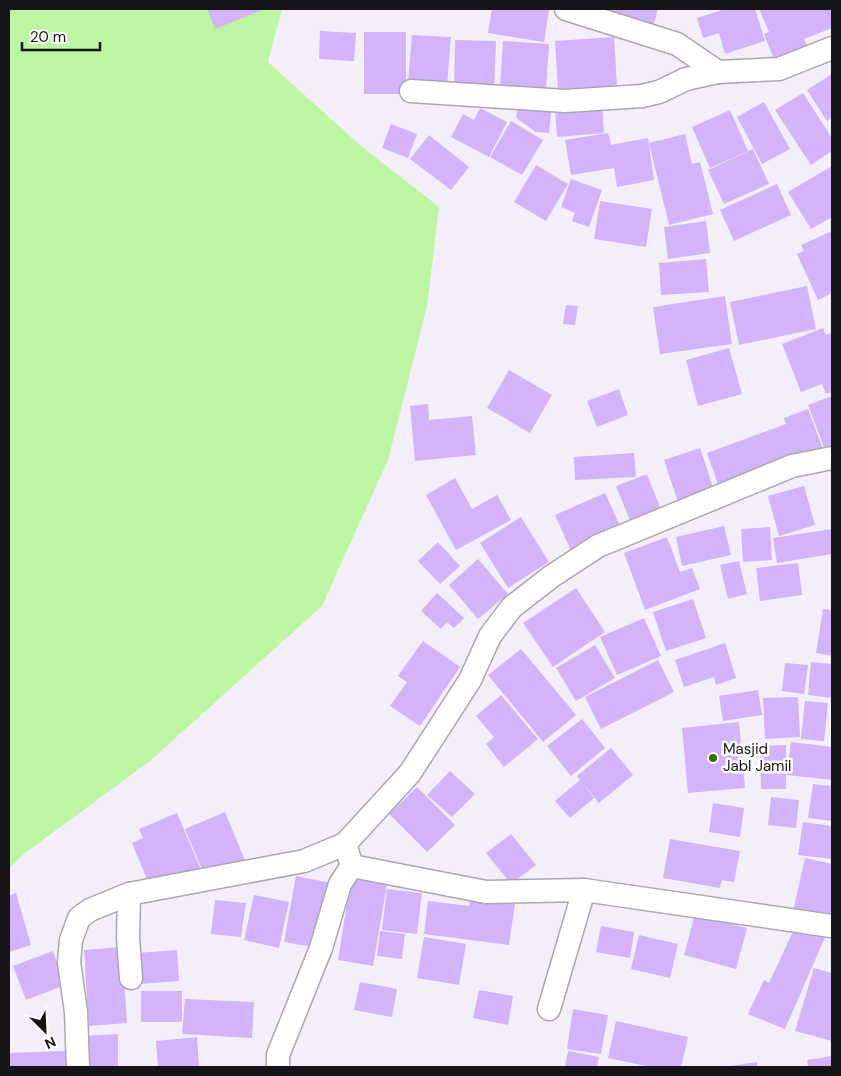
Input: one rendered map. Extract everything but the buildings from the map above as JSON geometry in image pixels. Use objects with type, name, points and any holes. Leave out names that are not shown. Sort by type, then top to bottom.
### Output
[{"type":"street","points":[[566,9],[677,44],[718,72]]},
{"type":"street","points":[[411,91],[565,101],[613,98],[659,92],[686,79],[718,72],[778,69],[832,48]]},
{"type":"street","points":[[78,1067],[76,1012],[69,962],[74,929],[79,918],[90,910],[129,894],[304,862],[345,844],[410,773],[470,680],[490,636],[512,607],[552,576],[598,546],[792,466],[832,458]]},
{"type":"street","points":[[345,844],[352,866]]},
{"type":"street","points":[[352,866],[486,892],[584,890],[832,928]]},
{"type":"street","points":[[278,1067],[278,1055],[321,948],[340,884],[352,866]]},
{"type":"street","points":[[548,1009],[584,890]]},
{"type":"street","points":[[129,894],[128,938],[131,978]]},
{"type":"green space","points":[[9,9],[282,9],[268,62],[361,146],[439,207],[427,306],[388,460],[322,606],[150,761],[25,853],[9,868]]},
{"type":"place","name":"Masjid Jabl Jamil","points":[[713,758]]}]
